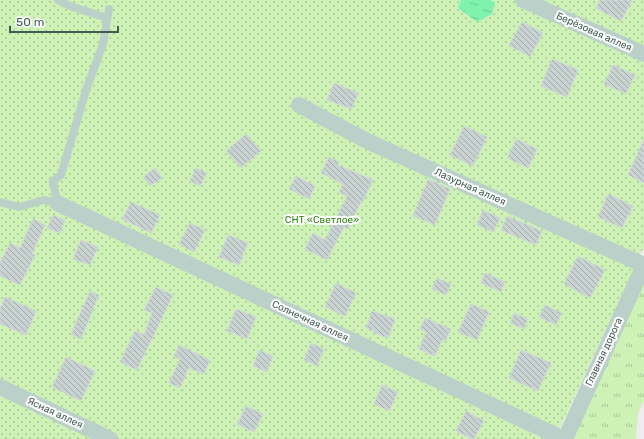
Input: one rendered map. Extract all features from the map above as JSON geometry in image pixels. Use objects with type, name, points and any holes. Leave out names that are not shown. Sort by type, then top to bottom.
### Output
[{"type":"street","name":"Берёзовая аллея","points":[[523,0],[644,54]]},
{"type":"street","name":"Лазурная аллея","points":[[299,105],[369,142],[644,265]]},
{"type":"street","name":"Солнечная аллея","points":[[57,203],[564,439]]},
{"type":"street","name":"Главная дорога","points":[[564,439],[644,265]]},
{"type":"street","name":"Ясная аллея","points":[[0,387],[110,439]]},
{"type":"lane","points":[[58,0],[70,6],[107,18]]},
{"type":"lane","points":[[0,202],[19,207],[44,200],[57,203],[53,181],[61,175],[86,90],[103,44],[109,9]]},
{"type":"green space","name":"СНТ «Светлое»","points":[[0,0],[644,0],[644,247],[555,439],[0,439]]},
{"type":"green space","points":[[644,279],[644,401],[638,413],[636,439],[570,439]]},
{"type":"water","points":[[461,0],[490,0],[495,2],[492,14],[477,22],[458,8]]},
{"type":"building","points":[[600,0],[632,0],[621,21],[596,8]]},
{"type":"building","points":[[522,22],[543,33],[530,57],[509,45]]},
{"type":"building","points":[[552,59],[578,70],[567,97],[541,86]]},
{"type":"building","points":[[613,65],[635,75],[626,94],[604,84]]},
{"type":"building","points":[[334,83],[358,93],[352,109],[327,100]]},
{"type":"building","points":[[464,126],[487,137],[473,166],[450,155]]},
{"type":"building","points":[[246,134],[261,151],[241,168],[226,151]]},
{"type":"building","points":[[516,139],[537,149],[528,168],[507,158]]},
{"type":"building","points":[[644,139],[644,183],[628,175]]},
{"type":"building","points":[[329,157],[339,162],[338,165],[373,180],[348,229],[344,227],[327,260],[305,249],[313,233],[325,240],[347,196],[339,192],[343,184],[321,173]]},
{"type":"building","points":[[155,168],[162,178],[150,186],[143,177]]},
{"type":"building","points":[[196,168],[207,173],[200,186],[190,181]]},
{"type":"building","points":[[296,176],[315,186],[309,199],[289,189]]},
{"type":"building","points":[[428,179],[450,189],[435,225],[413,216]]},
{"type":"building","points":[[608,194],[633,206],[622,228],[598,217]]},
{"type":"building","points":[[131,202],[160,215],[151,233],[122,219]]},
{"type":"building","points":[[483,210],[500,218],[493,232],[477,225]]},
{"type":"building","points":[[53,215],[65,220],[60,233],[47,228]]},
{"type":"building","points":[[507,216],[542,231],[536,245],[501,230]]},
{"type":"building","points":[[33,219],[45,225],[32,254],[35,255],[20,285],[0,276],[0,263],[10,243],[20,248]]},
{"type":"building","points":[[190,223],[205,230],[194,252],[179,244]]},
{"type":"building","points":[[228,235],[248,243],[239,265],[219,257]]},
{"type":"building","points":[[81,240],[98,247],[90,265],[73,259]]},
{"type":"building","points":[[578,256],[605,270],[590,298],[564,284]]},
{"type":"building","points":[[485,273],[505,282],[501,292],[481,283]]},
{"type":"building","points":[[437,278],[451,284],[446,295],[432,289]]},
{"type":"building","points":[[336,283],[356,293],[345,316],[325,307]]},
{"type":"building","points":[[156,287],[173,295],[137,370],[120,362],[135,331],[144,335],[152,313],[144,310]]},
{"type":"building","points":[[90,291],[99,295],[81,339],[71,334]]},
{"type":"building","points":[[5,297],[36,311],[26,335],[0,324],[0,308]]},
{"type":"building","points":[[471,304],[489,312],[477,340],[458,332]]},
{"type":"building","points":[[545,305],[562,313],[556,325],[539,317]]},
{"type":"building","points":[[236,309],[256,317],[247,339],[227,331]]},
{"type":"building","points":[[372,311],[395,319],[388,338],[374,333],[374,331],[366,328]]},
{"type":"building","points":[[514,313],[528,319],[524,329],[510,323]]},
{"type":"building","points":[[425,318],[451,329],[445,342],[442,340],[435,356],[419,349],[426,332],[420,329]]},
{"type":"building","points":[[311,343],[324,349],[317,366],[304,360]]},
{"type":"building","points":[[179,345],[210,360],[204,374],[189,368],[180,388],[169,383],[180,359],[174,356]]},
{"type":"building","points":[[259,350],[273,356],[267,372],[253,366]]},
{"type":"building","points":[[521,350],[551,363],[538,391],[509,378]]},
{"type":"building","points":[[66,357],[95,371],[81,401],[52,387]]},
{"type":"building","points":[[382,385],[398,392],[389,411],[374,404]]},
{"type":"building","points":[[246,406],[263,414],[254,432],[237,424]]},
{"type":"building","points":[[466,411],[484,421],[474,439],[456,431]]}]
